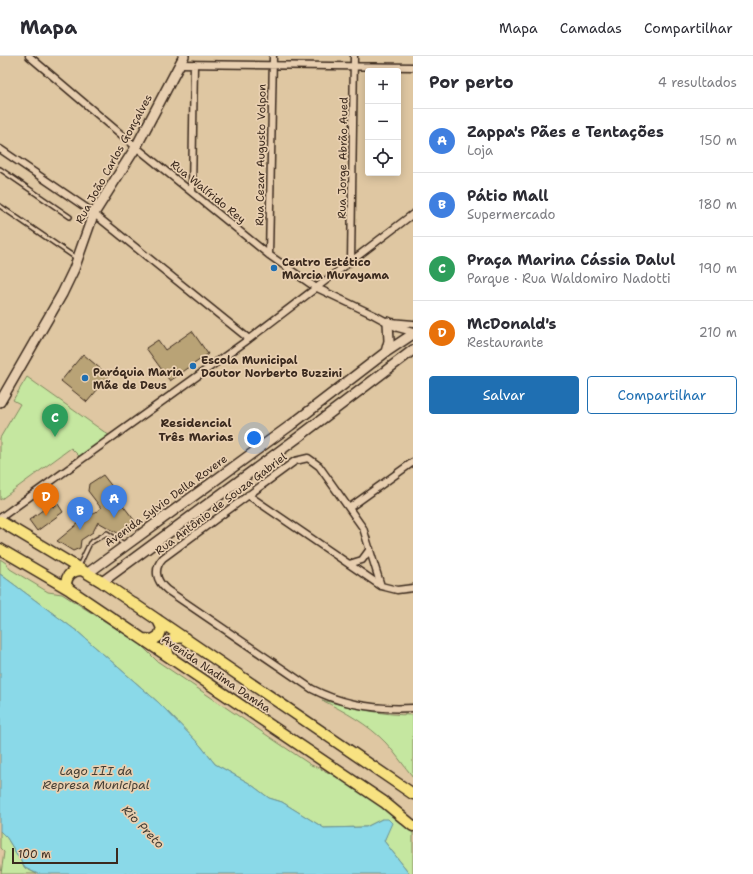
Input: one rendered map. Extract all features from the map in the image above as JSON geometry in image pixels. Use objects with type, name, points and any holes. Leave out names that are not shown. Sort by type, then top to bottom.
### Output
[{"type":"main road","name":"Rua João Carlos Gonçalves","points":[[0,402],[62,294],[78,259],[93,215],[136,148],[182,60]]},
{"type":"main road","points":[[386,352],[389,341],[388,322]]},
{"type":"main road","name":"Avenida Sylvio Della Rovere","points":[[82,570],[126,545],[413,333]]},
{"type":"main road","points":[[102,582],[300,436],[413,350]]},
{"type":"main road","points":[[291,424],[300,436]]},
{"type":"main road","name":"Avenida Nadima Damha","points":[[0,520],[102,582],[413,794]]},
{"type":"main road","points":[[126,545],[135,558]]},
{"type":"main road","name":"Avenida Nadima Damha","points":[[0,548],[70,590],[169,656],[384,802],[413,826]]},
{"type":"main road","points":[[70,590],[66,582],[69,575],[73,571],[82,570]]},
{"type":"main road","points":[[143,639],[150,641],[159,636],[162,628],[158,620]]},
{"type":"main road","points":[[169,656],[167,647],[170,641],[178,637],[184,638]]},
{"type":"street","name":"Rua Walfrido Rey","points":[[29,56],[136,148],[269,255],[315,287],[398,328],[413,333]]},
{"type":"street","name":"Rua Cezar Augusto Volpon","points":[[269,255],[273,56]]},
{"type":"street","name":"Rua Jorge Abrão Aued","points":[[352,261],[354,56]]},
{"type":"street","points":[[182,60],[194,64],[413,67]]},
{"type":"street","points":[[192,192],[194,64]]},
{"type":"street","points":[[0,149],[88,209],[93,215],[249,339]]},
{"type":"street","points":[[0,520],[249,339],[315,287],[352,261],[413,214]]},
{"type":"street","name":"Rua Walfrido Rey","points":[[388,322],[413,324]]},
{"type":"street","name":"Rua Antônio de Souza Gabriel","points":[[349,508],[319,466],[308,458],[294,461],[163,558],[159,563],[157,576],[159,582],[167,590],[302,682],[324,695],[352,704],[371,707],[413,708]]},
{"type":"street","points":[[381,586],[363,528],[349,508],[413,462]]},
{"type":"street","points":[[248,495],[381,586],[397,590],[413,588]]},
{"type":"street","points":[[349,564],[362,560],[370,549]]},
{"type":"lane","points":[[0,169],[70,217]]},
{"type":"lane","points":[[0,206],[78,259]]},
{"type":"lane","points":[[82,570],[90,543],[107,533],[126,545]]},
{"type":"green space","points":[[27,377],[110,436],[80,457],[71,448],[0,500],[0,438],[20,404],[13,400]]},
{"type":"green space","points":[[0,559],[6,563],[10,569],[48,592],[62,594],[139,643],[157,661],[311,765],[352,786],[390,813],[413,833],[413,874],[410,874],[384,841],[387,833],[382,819],[366,827],[324,828],[282,802],[269,798],[249,783],[215,764],[200,745],[159,703],[78,632],[0,574]]},
{"type":"green space","points":[[322,700],[378,712],[413,715],[413,777],[390,747],[372,730],[356,719]]},
{"type":"green space","points":[[0,831],[7,838],[25,868],[37,874],[1,874],[4,852],[0,848]]},
{"type":"water","name":"Lago III da Represa Municipal","points":[[0,574],[78,632],[159,703],[200,745],[215,764],[249,783],[269,798],[282,802],[324,828],[366,827],[382,819],[388,819],[392,823],[384,841],[410,874],[38,874],[25,868],[7,838],[0,831]]},
{"type":"building","name":"Escola Municipal Doutor Norberto Buzzini","points":[[192,331],[208,354],[170,381],[146,348],[158,340],[165,350]]},
{"type":"building","name":"Paróquia Maria Mãe de Deus","points":[[83,354],[109,376],[87,402],[61,381]]},
{"type":"building","points":[[103,475],[117,493],[115,495],[138,525],[123,536],[98,522],[93,532],[81,540],[80,548],[73,551],[57,541],[91,513],[93,514],[101,508],[88,491],[89,484]]},
{"type":"building","points":[[51,504],[53,507],[58,504],[63,512],[37,531],[29,520]]},
{"type":"place","name":"Centro Estético Marcia Murayama","points":[[274,268]]},
{"type":"place","name":"Escola Municipal Doutor Norberto Buzzini","points":[[193,366]]},
{"type":"place","name":"Paróquia Maria Mãe de Deus","points":[[85,378]]},
{"type":"place","name":"Praça Marina Cássia Dalul","points":[[55,437]]},
{"type":"place","name":"McDonald's","points":[[46,516]]},
{"type":"place","name":"Zappa's Pães e Tentações","points":[[114,518]]},
{"type":"place","name":"Pátio Mall","points":[[80,530]]},
{"type":"district","name":"Residencial Três Marias","points":[[196,430]]},
{"type":"water label","name":"Rio Preto","points":[[143,827]]}]
